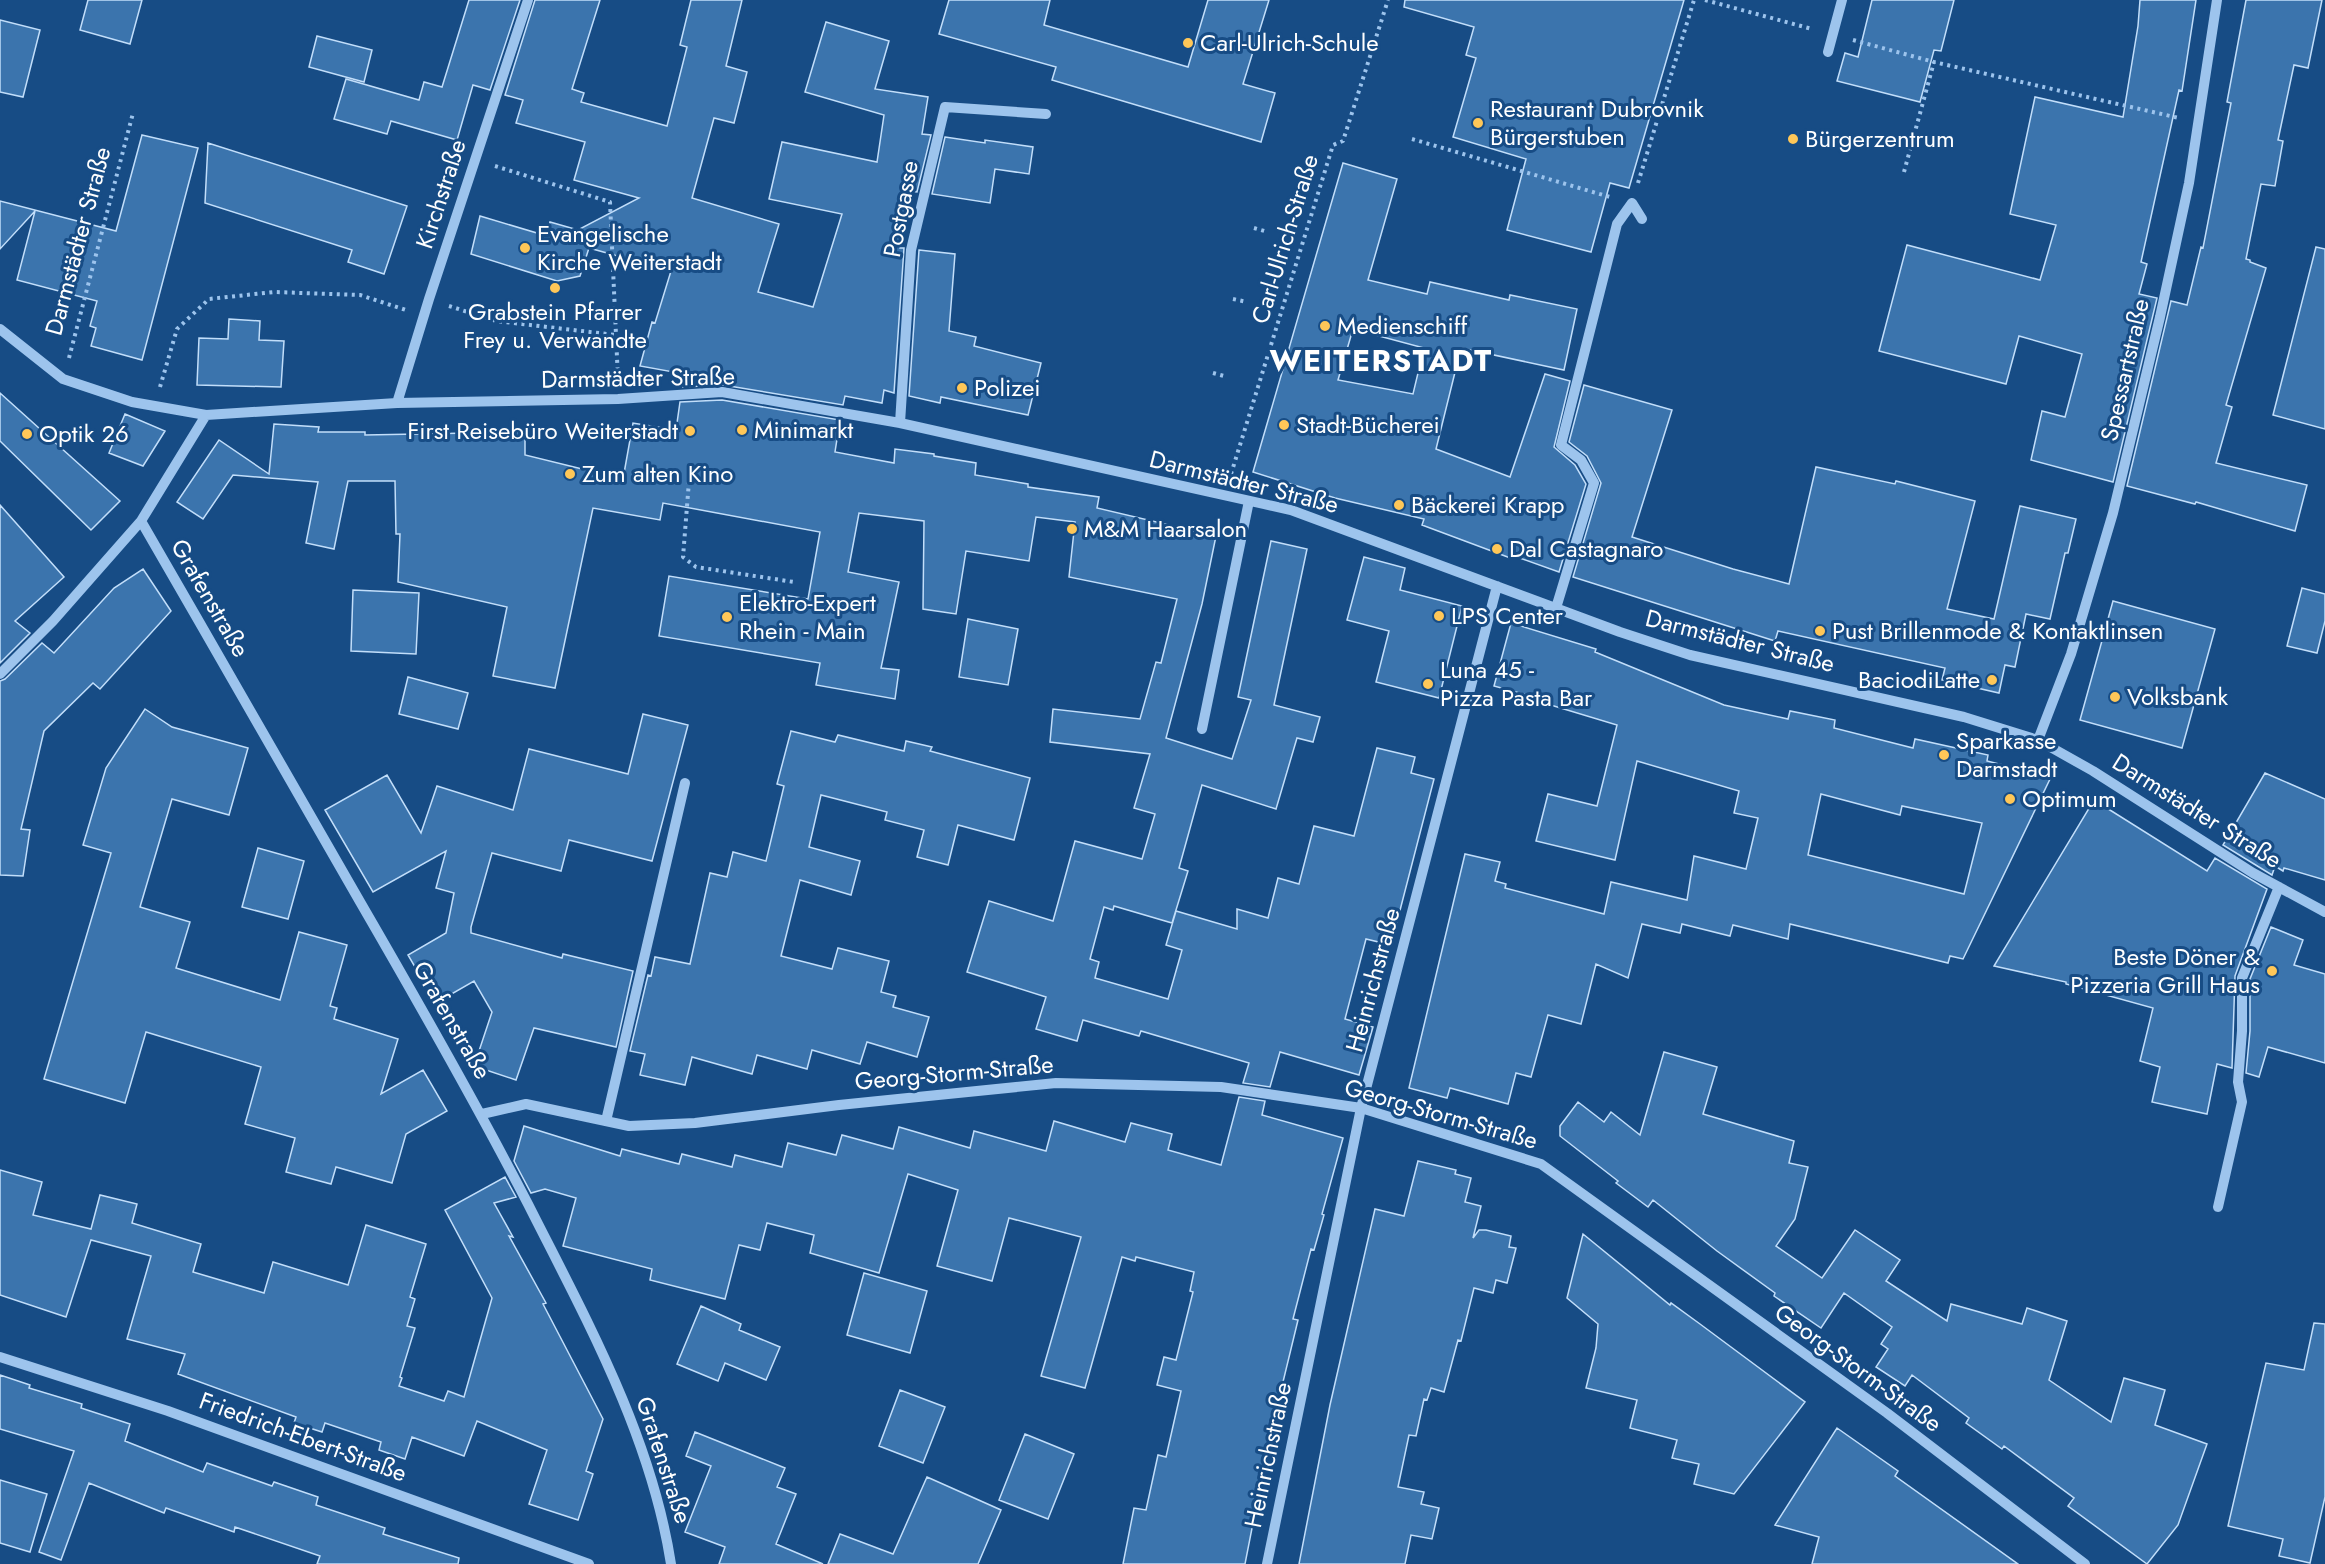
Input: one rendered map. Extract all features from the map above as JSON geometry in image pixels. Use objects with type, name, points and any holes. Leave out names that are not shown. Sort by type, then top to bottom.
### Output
[{"type":"street","name":"Kirchstraße","points":[[397,403],[474,160],[528,0]]},
{"type":"street","points":[[1828,52],[1842,0]]},
{"type":"street","name":"Spessartstraße","points":[[2038,740],[2072,654],[2113,513],[2189,183],[2217,0]]},
{"type":"street","name":"Postgasse","points":[[900,423],[911,250],[945,107],[1046,114]]},
{"type":"street","points":[[1556,608],[1594,483],[1581,460],[1561,445],[1617,224],[1632,203],[1642,219]]},
{"type":"street","name":"Darmstädter Straße","points":[[0,329],[63,379],[132,402],[206,415],[397,403],[618,399],[722,392],[900,423],[1291,510],[1690,655],[1964,717],[2038,740],[2093,771],[2253,873],[2325,912]]},
{"type":"street","points":[[0,674],[53,621],[141,521],[206,415]]},
{"type":"street","points":[[1202,729],[1249,501]]},
{"type":"street","name":"Grafenstraße","points":[[141,521],[482,1114],[594,1334],[625,1402],[665,1522],[671,1564]]},
{"type":"street","name":"Heinrichstraße","points":[[1267,1564],[1361,1108],[1497,586]]},
{"type":"street","points":[[606,1121],[685,783]]},
{"type":"street","points":[[2218,1207],[2242,1102],[2238,1082],[2242,1031],[2241,978],[2279,887]]},
{"type":"street","name":"Georg-Storm-Straße","points":[[482,1114],[526,1104],[629,1126],[695,1123],[838,1105],[1056,1083],[1221,1087],[1361,1108],[1541,1164],[1887,1413],[2085,1564]]},
{"type":"street","name":"Friedrich-Ebert-Straße","points":[[0,1357],[168,1411],[589,1564]]},
{"type":"path","name":"Carl-Ulrich-Straße","points":[[1225,495],[1333,145],[1343,141],[1388,0]]},
{"type":"path","points":[[1412,139],[1632,203],[1694,0]]},
{"type":"path","points":[[1705,0],[1934,62],[2199,122]]},
{"type":"path","points":[[1904,172],[1934,62]]},
{"type":"path","name":"Darmstädter Straße","points":[[63,379],[133,113]]},
{"type":"path","points":[[474,160],[610,202],[618,399]]},
{"type":"path","points":[[1254,228],[1268,232]]},
{"type":"path","points":[[154,406],[177,329],[209,298],[274,292],[360,295],[423,317]]},
{"type":"path","points":[[429,299],[496,321],[616,335]]},
{"type":"path","points":[[1233,299],[1247,302]]},
{"type":"path","points":[[1213,373],[1224,376]]},
{"type":"path","points":[[688,481],[683,557],[696,567],[794,582]]},
{"type":"building","points":[[88,0],[142,0],[130,44],[80,30]]},
{"type":"building","points":[[469,0],[520,0],[490,90],[473,85],[457,140],[391,121],[387,134],[334,119],[346,79],[419,100],[424,82],[442,87]]},
{"type":"building","points":[[535,0],[600,0],[572,89],[584,93],[581,102],[667,126],[687,47],[680,45],[691,0],[742,0],[726,66],[747,72],[734,123],[714,118],[692,198],[779,224],[758,292],[813,307],[842,214],[769,199],[782,142],[877,162],[884,115],[805,92],[826,22],[889,41],[875,89],[928,97],[922,134],[931,135],[917,192],[909,191],[900,248],[904,248],[894,393],[884,390],[882,403],[845,396],[843,405],[723,385],[683,387],[685,374],[640,366],[652,322],[655,323],[671,271],[589,248],[580,276],[557,281],[471,254],[480,216],[547,236],[550,222],[578,230],[639,198],[574,180],[585,142],[516,123],[523,100],[505,95]]},
{"type":"building","points":[[949,0],[1050,0],[1044,25],[1188,67],[1208,0],[1269,0],[1243,84],[1275,93],[1261,142],[1052,80],[1056,67],[939,34]]},
{"type":"building","points":[[1405,0],[1684,0],[1629,188],[1610,183],[1591,252],[1507,230],[1526,159],[1453,137],[1476,58],[1466,55],[1474,27],[1404,7]]},
{"type":"building","points":[[1872,0],[1954,0],[1941,51],[1934,50],[1920,102],[1837,81],[1845,53],[1858,57]]},
{"type":"building","points":[[2140,0],[2196,0],[2182,91],[2179,90],[2141,262],[2147,264],[2139,294],[2157,298],[2113,482],[2031,460],[2042,411],[2065,417],[2082,354],[2019,336],[2006,384],[1879,351],[1907,245],[2040,280],[2056,225],[2010,214],[2035,97],[2123,117]]},
{"type":"building","points":[[2246,0],[2322,0],[2308,68],[2294,65],[2278,140],[2283,141],[2275,186],[2261,184],[2246,259],[2266,268],[2226,405],[2232,407],[2216,463],[2307,485],[2295,531],[2196,502],[2195,504],[2127,486],[2171,301],[2187,305],[2201,247],[2203,248],[2231,103],[2227,102]]},
{"type":"building","points":[[0,20],[40,30],[23,97],[0,92]]},
{"type":"building","points":[[317,36],[372,50],[364,82],[309,67]]},
{"type":"building","points":[[142,135],[198,148],[142,360],[91,346],[96,328],[90,326],[97,301],[17,280],[35,211],[0,249],[0,201],[116,231]]},
{"type":"building","points":[[945,137],[1033,147],[1029,174],[995,169],[990,203],[932,194]]},
{"type":"building","points":[[208,143],[407,206],[384,274],[348,262],[352,250],[205,203]]},
{"type":"building","points":[[1343,163],[1397,179],[1368,280],[1427,294],[1430,282],[1509,300],[1510,295],[1577,309],[1564,370],[1461,348],[1436,449],[1510,477],[1545,374],[1570,381],[1554,447],[1575,465],[1586,484],[1559,572],[1514,556],[1513,559],[1422,525],[1424,519],[1335,498],[1253,472]],"holes":[[[1353,329],[1424,348],[1413,394],[1338,380]]]},
{"type":"building","points":[[2316,247],[2325,249],[2325,429],[2273,415]]},
{"type":"building","points":[[919,250],[955,254],[949,331],[976,337],[974,346],[1041,363],[1028,415],[941,397],[940,403],[909,396]]},
{"type":"building","points":[[229,319],[260,321],[259,340],[284,341],[281,387],[197,385],[199,338],[228,339]]},
{"type":"building","points":[[1584,385],[1672,410],[1632,537],[1789,584],[1816,467],[1895,484],[1896,481],[1975,501],[1947,609],[1994,619],[2020,506],[2076,519],[2068,553],[2065,553],[2050,619],[2026,614],[2015,667],[2005,665],[1999,693],[1942,680],[1945,668],[1778,631],[1775,641],[1573,577],[1601,483],[1587,456],[1569,442]]},
{"type":"building","points":[[0,393],[120,501],[91,530],[0,441]]},
{"type":"building","points":[[722,400],[840,420],[835,452],[894,463],[895,449],[976,463],[975,475],[1028,484],[1028,487],[1099,497],[1097,508],[1216,536],[1202,604],[1166,738],[1232,759],[1251,700],[1238,697],[1271,541],[1307,549],[1274,705],[1320,717],[1313,742],[1297,738],[1276,809],[1202,785],[1179,868],[1188,871],[1172,923],[1114,906],[1113,910],[1104,907],[1090,959],[1099,962],[1095,978],[1168,999],[1182,950],[1166,945],[1176,911],[1237,929],[1237,909],[1268,918],[1278,878],[1299,884],[1314,826],[1354,836],[1377,748],[1415,757],[1411,773],[1434,779],[1391,945],[1366,939],[1345,1019],[1373,1027],[1359,1075],[1280,1052],[1270,1087],[1243,1083],[1249,1063],[1141,1031],[1139,1036],[1083,1020],[1077,1041],[1036,1029],[1046,997],[967,972],[989,901],[1053,921],[1075,841],[1142,859],[1155,814],[1134,808],[1150,754],[1050,742],[1053,709],[1140,719],[1156,662],[1161,663],[1177,599],[1069,577],[1075,522],[1036,517],[1029,561],[966,551],[956,614],[923,609],[924,521],[859,513],[848,572],[899,582],[881,668],[899,670],[895,699],[816,685],[820,663],[659,636],[669,576],[808,599],[820,532],[663,503],[660,520],[593,508],[555,688],[493,676],[507,607],[398,582],[400,534],[396,534],[395,481],[348,481],[334,549],[306,543],[318,482],[233,475],[203,519],[177,502],[219,440],[269,474],[274,424],[319,427],[318,432],[365,432],[365,435],[525,432],[525,455],[623,479],[633,423],[676,430],[680,402]]},
{"type":"building","points":[[125,414],[165,431],[143,466],[109,453]]},
{"type":"building","points":[[0,505],[64,577],[15,621],[30,633],[0,663]]},
{"type":"building","points":[[1364,557],[1405,568],[1400,590],[1462,606],[1439,698],[1376,682],[1389,631],[1347,620]]},
{"type":"building","points":[[143,569],[171,611],[100,689],[93,683],[44,731],[21,829],[30,830],[23,876],[0,875],[0,681],[5,679],[42,643],[54,653],[114,588]]},
{"type":"building","points":[[2302,588],[2325,594],[2325,621],[2317,653],[2287,646]]},
{"type":"building","points":[[353,590],[419,593],[416,654],[351,651]]},
{"type":"building","points":[[2113,601],[2215,629],[2182,748],[2080,720]]},
{"type":"building","points":[[968,619],[1018,629],[1008,685],[959,677]]},
{"type":"building","points":[[1511,623],[1596,649],[1595,652],[1724,705],[1788,719],[1790,711],[1835,720],[1834,728],[1913,748],[1915,739],[1988,755],[1987,761],[2051,777],[1963,959],[1950,956],[1948,963],[1790,924],[1788,939],[1733,925],[1730,936],[1682,924],[1680,933],[1642,924],[1628,978],[1596,964],[1581,1024],[1548,1015],[1531,1077],[1516,1073],[1508,1104],[1450,1088],[1447,1098],[1409,1088],[1465,854],[1500,862],[1495,881],[1506,884],[1505,888],[1604,914],[1611,882],[1687,900],[1694,856],[1746,869],[1758,818],[1734,813],[1739,791],[1637,761],[1615,860],[1536,841],[1548,794],[1597,806],[1617,725],[1544,703],[1545,700],[1494,686]],"holes":[[[1821,794],[1900,815],[1902,806],[1982,823],[1964,894],[1808,855]]]},
{"type":"building","points":[[408,677],[468,693],[458,729],[399,714]]},
{"type":"building","points":[[145,709],[172,727],[248,748],[229,815],[172,799],[140,907],[190,922],[176,968],[280,1000],[299,932],[347,945],[330,1006],[337,1008],[334,1019],[398,1039],[381,1094],[423,1070],[447,1111],[406,1134],[392,1183],[336,1167],[331,1184],[286,1172],[295,1138],[245,1124],[261,1067],[146,1032],[125,1103],[44,1079],[111,853],[83,845],[106,768]]},
{"type":"building","points":[[643,714],[688,725],[652,861],[569,840],[561,871],[492,853],[471,927],[471,933],[562,958],[563,954],[633,971],[616,1047],[534,1028],[516,1080],[474,1066],[492,1012],[474,981],[436,1003],[408,955],[446,933],[454,893],[436,888],[446,851],[373,892],[325,810],[387,775],[421,833],[437,786],[513,810],[529,749],[628,774]]},
{"type":"building","points":[[791,731],[835,742],[838,735],[904,751],[906,741],[932,747],[930,751],[1030,778],[1014,840],[958,825],[948,865],[917,857],[924,830],[885,820],[887,812],[821,795],[809,847],[860,861],[851,895],[800,880],[781,956],[832,969],[838,948],[889,961],[881,992],[896,996],[893,1007],[929,1017],[917,1057],[867,1042],[860,1064],[812,1050],[807,1069],[757,1055],[752,1074],[692,1057],[685,1085],[640,1075],[645,1054],[630,1051],[648,975],[651,976],[655,957],[690,964],[710,873],[727,877],[733,852],[766,861],[784,786],[777,784]]},
{"type":"building","points":[[2265,773],[2325,799],[2325,880],[2284,868],[2283,871],[2275,866],[2272,875],[2223,845]]},
{"type":"building","points":[[2094,800],[2207,871],[2215,858],[2267,889],[2235,976],[2232,1068],[2217,1064],[2207,1114],[2152,1102],[2160,1067],[2140,1061],[2153,1008],[2066,984],[2066,982],[1994,966]]},
{"type":"building","points":[[258,848],[304,861],[288,919],[242,907]]},
{"type":"building","points":[[2271,927],[2303,940],[2294,965],[2325,974],[2325,1063],[2268,1047],[2259,1077],[2246,1073],[2250,1031],[2250,979]]},
{"type":"building","points":[[1664,1052],[1717,1067],[1703,1114],[1794,1141],[1789,1163],[1808,1167],[1795,1219],[1776,1246],[1822,1278],[1855,1230],[1900,1260],[1886,1281],[1947,1321],[1951,1304],[2022,1324],[2027,1308],[2067,1321],[2049,1380],[2111,1422],[2124,1378],[2165,1390],[2155,1425],[2207,1444],[2178,1525],[2147,1564],[2068,1506],[2074,1498],[2004,1446],[2002,1449],[1966,1423],[1969,1418],[1912,1375],[1905,1386],[1876,1367],[1888,1349],[1881,1344],[1892,1327],[1844,1293],[1821,1328],[1774,1296],[1775,1293],[1653,1200],[1648,1207],[1560,1136],[1560,1126],[1578,1102],[1604,1122],[1611,1112],[1640,1135]]},
{"type":"building","points":[[1239,1097],[1265,1101],[1262,1115],[1343,1138],[1322,1214],[1324,1215],[1314,1250],[1311,1249],[1293,1319],[1298,1320],[1260,1477],[1262,1477],[1245,1564],[1123,1564],[1134,1508],[1146,1510],[1158,1455],[1166,1457],[1181,1391],[1157,1385],[1164,1357],[1176,1360],[1193,1292],[1190,1291],[1194,1272],[1136,1257],[1135,1261],[1122,1257],[1085,1388],[1041,1376],[1081,1237],[1009,1218],[992,1281],[937,1266],[958,1190],[908,1174],[879,1273],[810,1253],[814,1235],[767,1223],[760,1250],[739,1245],[725,1299],[650,1280],[652,1269],[563,1246],[576,1198],[545,1189],[531,1193],[514,1161],[524,1126],[620,1156],[622,1149],[679,1164],[682,1154],[732,1167],[735,1155],[782,1167],[788,1143],[836,1155],[842,1135],[893,1149],[899,1127],[970,1148],[974,1131],[1046,1151],[1054,1121],[1125,1142],[1131,1123],[1172,1134],[1168,1150],[1221,1165]]},
{"type":"building","points":[[1418,1161],[1456,1170],[1455,1174],[1471,1178],[1465,1202],[1481,1206],[1473,1238],[1479,1230],[1486,1230],[1511,1236],[1509,1247],[1516,1248],[1507,1283],[1496,1280],[1493,1293],[1474,1288],[1461,1341],[1458,1340],[1444,1392],[1431,1388],[1427,1400],[1424,1399],[1416,1436],[1409,1435],[1398,1487],[1424,1492],[1421,1504],[1439,1508],[1432,1539],[1411,1535],[1405,1564],[1299,1564],[1330,1405],[1375,1209],[1404,1216]]},
{"type":"building","points":[[0,1170],[42,1182],[33,1215],[91,1229],[100,1195],[137,1204],[132,1223],[201,1244],[193,1272],[264,1293],[273,1262],[348,1285],[366,1225],[426,1244],[410,1297],[415,1299],[407,1326],[415,1328],[399,1386],[444,1401],[448,1391],[464,1397],[492,1298],[445,1210],[505,1177],[516,1197],[494,1203],[603,1419],[586,1471],[593,1474],[578,1520],[529,1504],[547,1450],[477,1421],[464,1456],[412,1437],[405,1459],[379,1450],[381,1442],[325,1423],[322,1432],[294,1423],[296,1417],[178,1374],[185,1354],[127,1339],[151,1256],[91,1240],[66,1317],[0,1295]]},
{"type":"building","points":[[1583,1234],[1670,1305],[1671,1303],[1805,1402],[1734,1494],[1694,1484],[1699,1464],[1672,1458],[1677,1440],[1630,1428],[1637,1400],[1586,1388],[1596,1348],[1598,1324],[1567,1298]]},
{"type":"building","points":[[864,1273],[927,1291],[910,1353],[847,1335]]},
{"type":"building","points":[[701,1306],[741,1324],[739,1330],[780,1347],[766,1380],[725,1363],[718,1381],[677,1364]]},
{"type":"building","points":[[2314,1323],[2325,1324],[2325,1497],[2310,1563],[2279,1556],[2283,1539],[2228,1526],[2266,1363],[2304,1370]]},
{"type":"building","points":[[0,1375],[30,1385],[29,1388],[82,1404],[81,1408],[130,1424],[125,1441],[203,1472],[207,1463],[272,1486],[274,1482],[318,1497],[316,1505],[385,1528],[383,1534],[459,1558],[458,1564],[317,1564],[320,1556],[235,1527],[234,1532],[166,1508],[164,1513],[89,1483],[61,1560],[39,1552],[74,1451],[0,1429]]},
{"type":"building","points":[[900,1390],[945,1407],[923,1463],[879,1446]]},
{"type":"building","points":[[1837,1428],[1898,1471],[1895,1476],[2018,1564],[1812,1564],[1819,1537],[1775,1525]]},
{"type":"building","points":[[695,1432],[785,1468],[777,1487],[796,1494],[776,1544],[823,1564],[719,1564],[725,1547],[685,1532],[711,1466],[686,1456]]},
{"type":"building","points":[[1025,1434],[1074,1454],[1048,1519],[999,1500]]},
{"type":"building","points":[[927,1477],[1001,1510],[978,1564],[828,1564],[840,1534],[893,1554]]},
{"type":"building","points":[[0,1480],[47,1494],[30,1552],[0,1543]]},
{"type":"place","name":"Carl-Ulrich-Schule","points":[[1188,43]]},
{"type":"place","name":"Restaurant Dubrovnik Bürgerstuben","points":[[1478,123]]},
{"type":"place","name":"Bürgerzentrum","points":[[1793,139]]},
{"type":"place","name":"Evangelische Kirche Weiterstadt","points":[[525,248]]},
{"type":"place","name":"Grabstein Pfarrer Frey u. Verwandte","points":[[555,288]]},
{"type":"place","name":"Medienschiff","points":[[1325,326]]},
{"type":"place","name":"Polizei","points":[[962,388]]},
{"type":"place","name":"Stadt-Bücherei","points":[[1284,425]]},
{"type":"place","name":"Minimarkt","points":[[742,430]]},
{"type":"place","name":"First Reisebüro Weiterstadt","points":[[690,431]]},
{"type":"place","name":"Optik 26","points":[[27,434]]},
{"type":"place","name":"Zum alten Kino","points":[[570,474]]},
{"type":"place","name":"Bäckerei Krapp","points":[[1399,505]]},
{"type":"place","name":"M&M Haarsalon","points":[[1072,529]]},
{"type":"place","name":"Dal Castagnaro","points":[[1497,549]]},
{"type":"place","name":"LPS Center","points":[[1439,616]]},
{"type":"place","name":"Elektro-Expert Rhein - Main","points":[[727,617]]},
{"type":"place","name":"Pust Brillenmode & Kontaktlinsen","points":[[1820,631]]},
{"type":"place","name":"BaciodiLatte","points":[[1992,680]]},
{"type":"place","name":"Luna 45 - Pizza Pasta Bar","points":[[1428,684]]},
{"type":"place","name":"Volksbank","points":[[2115,697]]},
{"type":"place","name":"Sparkasse Darmstadt","points":[[1944,755]]},
{"type":"place","name":"Optimum","points":[[2010,799]]},
{"type":"place","name":"Beste Döner & Pizzeria Grill Haus","points":[[2272,971]]},
{"type":"district","name":"WEITERSTADT","points":[[1381,361]]}]
